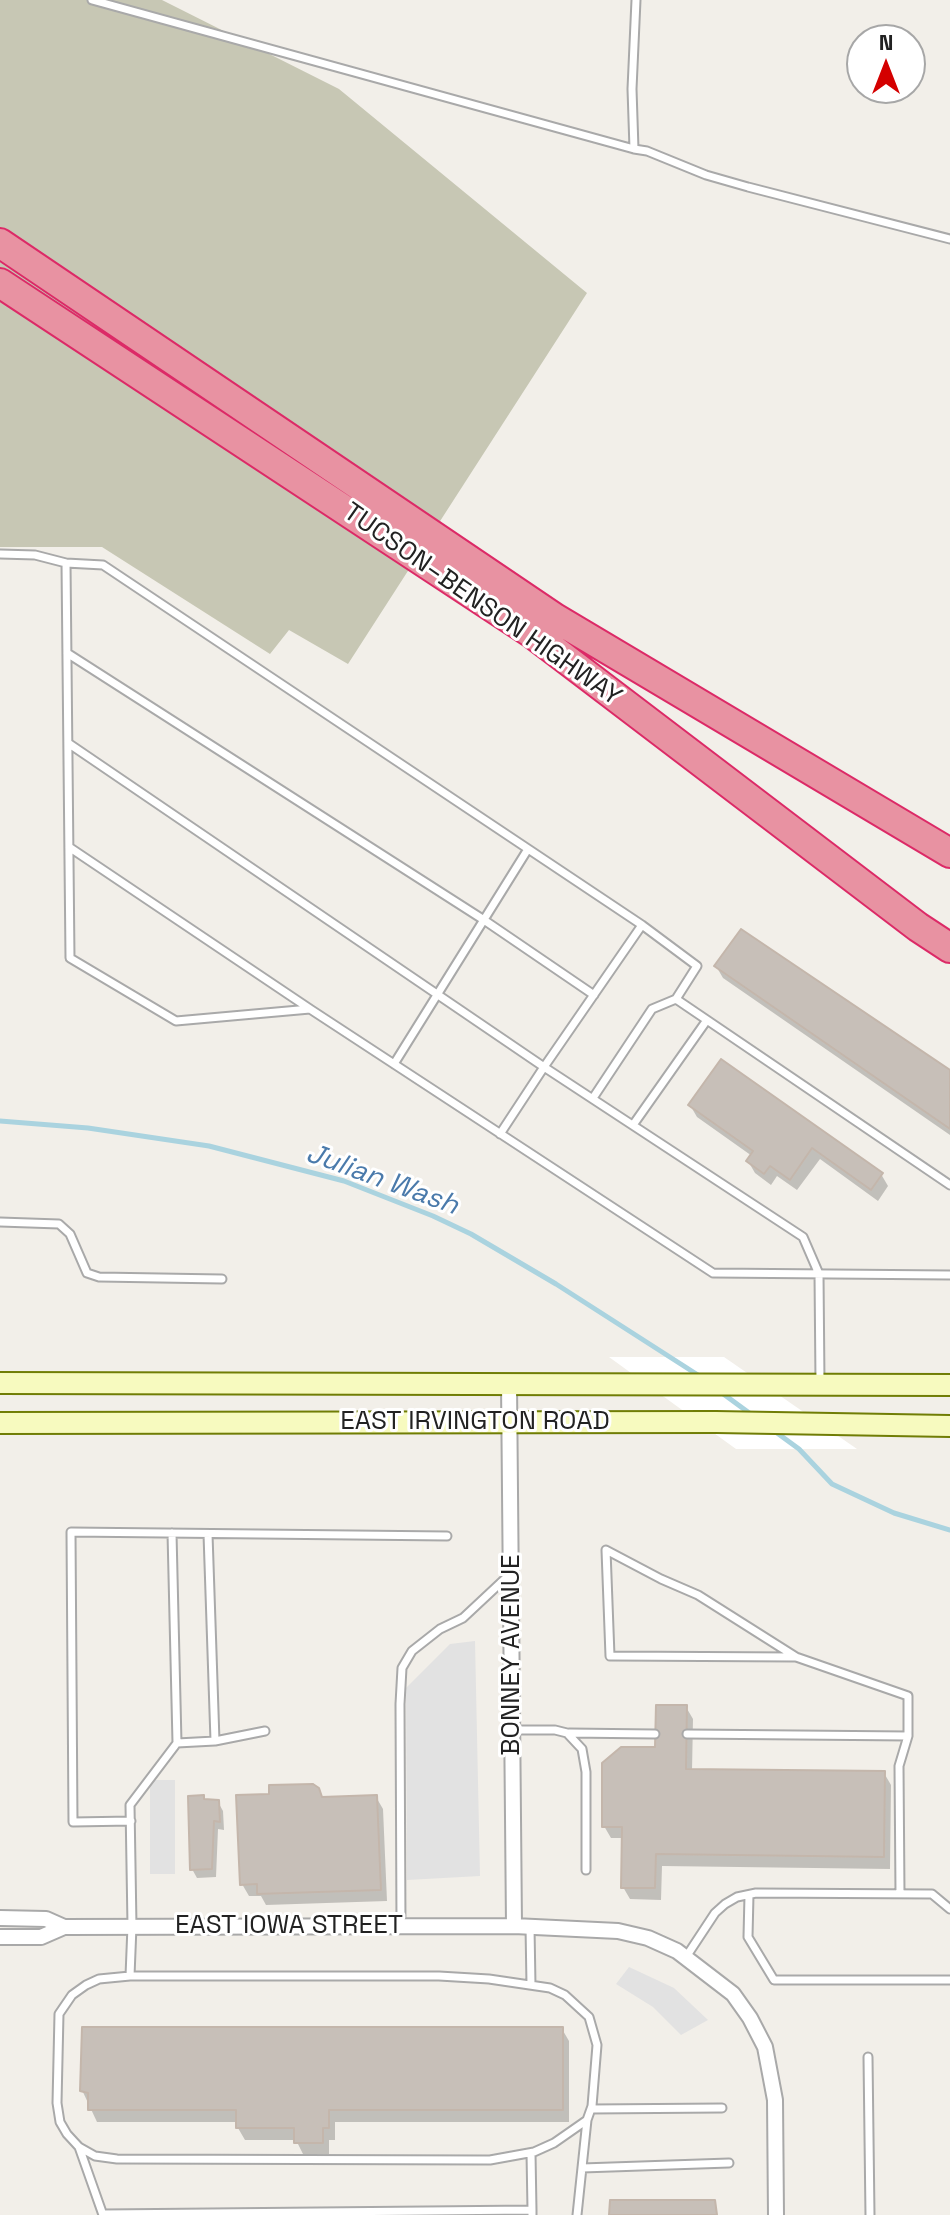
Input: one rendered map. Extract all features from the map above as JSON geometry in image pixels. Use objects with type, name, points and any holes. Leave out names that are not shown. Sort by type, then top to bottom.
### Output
[{"type":"highway","name":"TUCSON–BENSON HIGHWAY","points":[[3,245],[555,618],[950,853]]},
{"type":"highway","name":"TUCSON–BENSON HIGHWAY","points":[[10,289],[533,634],[918,927],[950,948]]},
{"type":"main road","name":"EAST IRVINGTON ROAD","points":[[0,1383],[950,1385]]},
{"type":"main road","name":"EAST IRVINGTON ROAD","points":[[0,1423],[716,1422],[950,1426]]},
{"type":"street","name":"BONNEY AVENUE","points":[[509,1383],[514,1926]]},
{"type":"street","name":"EAST IOWA STREET","points":[[0,1918],[46,1919],[64,1927]]},
{"type":"street","name":"EAST IOWA STREET","points":[[0,1937],[41,1937],[64,1927],[514,1926],[618,1931],[648,1938],[686,1957],[733,1994],[765,2047],[775,2100],[776,2215]]},
{"type":"lane","points":[[92,0],[647,151],[706,175],[748,187],[950,239]]},
{"type":"lane","points":[[634,149],[632,89],[636,0]]},
{"type":"lane","points":[[0,554],[35,555],[66,563],[103,565],[642,925],[697,966],[676,999],[652,1009],[593,1098]]},
{"type":"lane","points":[[66,563],[70,958],[176,1021],[310,1009]]},
{"type":"lane","points":[[67,653],[484,920],[594,995]]},
{"type":"lane","points":[[68,743],[544,1067],[803,1237],[819,1274],[820,1384]]},
{"type":"lane","points":[[69,847],[713,1273],[950,1275]]},
{"type":"lane","points":[[394,1064],[528,849]]},
{"type":"lane","points":[[500,1134],[642,925]]},
{"type":"lane","points":[[676,999],[950,1185]]},
{"type":"lane","points":[[633,1125],[707,1020]]},
{"type":"lane","points":[[0,1222],[59,1224],[70,1234],[87,1273],[99,1277],[222,1279]]},
{"type":"lane","points":[[131,1821],[73,1822],[71,1532],[447,1536]]},
{"type":"lane","points":[[130,1976],[130,1805],[177,1743],[172,1533]]},
{"type":"lane","points":[[208,1534],[215,1741]]},
{"type":"lane","points":[[796,1657],[610,1656],[606,1550],[698,1595],[796,1657],[908,1696],[908,1736],[899,1766],[900,1894]]},
{"type":"lane","points":[[401,1926],[402,1668],[412,1651],[440,1629],[463,1618],[511,1574]]},
{"type":"lane","points":[[512,1730],[655,1734]]},
{"type":"lane","points":[[177,1743],[215,1741],[265,1731]]},
{"type":"lane","points":[[567,1733],[582,1749],[585,1759],[586,1870]]},
{"type":"lane","points":[[687,1734],[908,1736]]},
{"type":"lane","points":[[686,1957],[715,1913],[737,1897],[932,1894],[950,1909]]},
{"type":"lane","points":[[749,1895],[748,1937],[774,1980],[950,1980]]},
{"type":"lane","points":[[530,1927],[531,1985]]},
{"type":"lane","points":[[577,2215],[597,2045],[589,2017],[565,1995],[550,1988],[439,1976],[130,1976],[99,1979],[86,1985],[72,1995],[59,2014],[59,2112],[67,2134],[79,2147],[95,2156],[146,2160],[490,2160],[531,2153],[554,2143],[587,2120]]},
{"type":"lane","points":[[868,2057],[870,2215]]},
{"type":"lane","points":[[591,2109],[722,2108]]},
{"type":"lane","points":[[79,2147],[103,2214],[532,2213],[531,2153]]},
{"type":"lane","points":[[582,2168],[729,2163]]},
{"type":"shaded area","points":[[0,0],[162,0],[339,89],[587,293],[348,664],[289,630],[270,654],[102,547],[0,547]]},
{"type":"shaded area","points":[[475,1641],[480,1876],[407,1880],[406,1688],[450,1644]]},
{"type":"shaded area","points":[[150,1780],[175,1780],[175,1874],[150,1874]]},
{"type":"shaded area","points":[[629,1967],[674,1988],[708,2020],[681,2035],[653,2007],[616,1984]]},
{"type":"pier","points":[[609,1357],[724,1357],[857,1449],[736,1449]]},
{"type":"building","points":[[741,929],[950,1070],[950,1129],[714,966]]},
{"type":"building","points":[[721,1059],[883,1173],[871,1190],[812,1148],[790,1180],[770,1166],[764,1174],[746,1161],[753,1151],[688,1105]]},
{"type":"building","points":[[656,1705],[687,1705],[686,1769],[885,1771],[884,1857],[656,1854],[655,1888],[621,1888],[622,1827],[602,1827],[602,1763],[621,1747],[655,1747]]},
{"type":"building","points":[[313,1784],[319,1788],[322,1797],[377,1795],[381,1890],[257,1894],[257,1884],[240,1885],[236,1795],[269,1794],[269,1785]]},
{"type":"building","points":[[204,1795],[204,1799],[219,1800],[220,1822],[214,1821],[212,1869],[190,1870],[188,1796]]},
{"type":"building","points":[[82,2027],[563,2027],[563,2110],[329,2110],[329,2128],[323,2128],[323,2143],[294,2143],[294,2128],[236,2128],[236,2110],[88,2110],[88,2093],[80,2091]]},
{"type":"building","points":[[610,2200],[715,2200],[717,2215],[609,2215]]},
{"type":"waterway","name":"Julian Wash","points":[[0,1121],[88,1128],[209,1146],[344,1181],[471,1234],[556,1284],[701,1377]]},
{"type":"waterway","points":[[722,1393],[752,1415]]},
{"type":"waterway","points":[[773,1430],[799,1449],[832,1484],[894,1513],[950,1530]]}]
